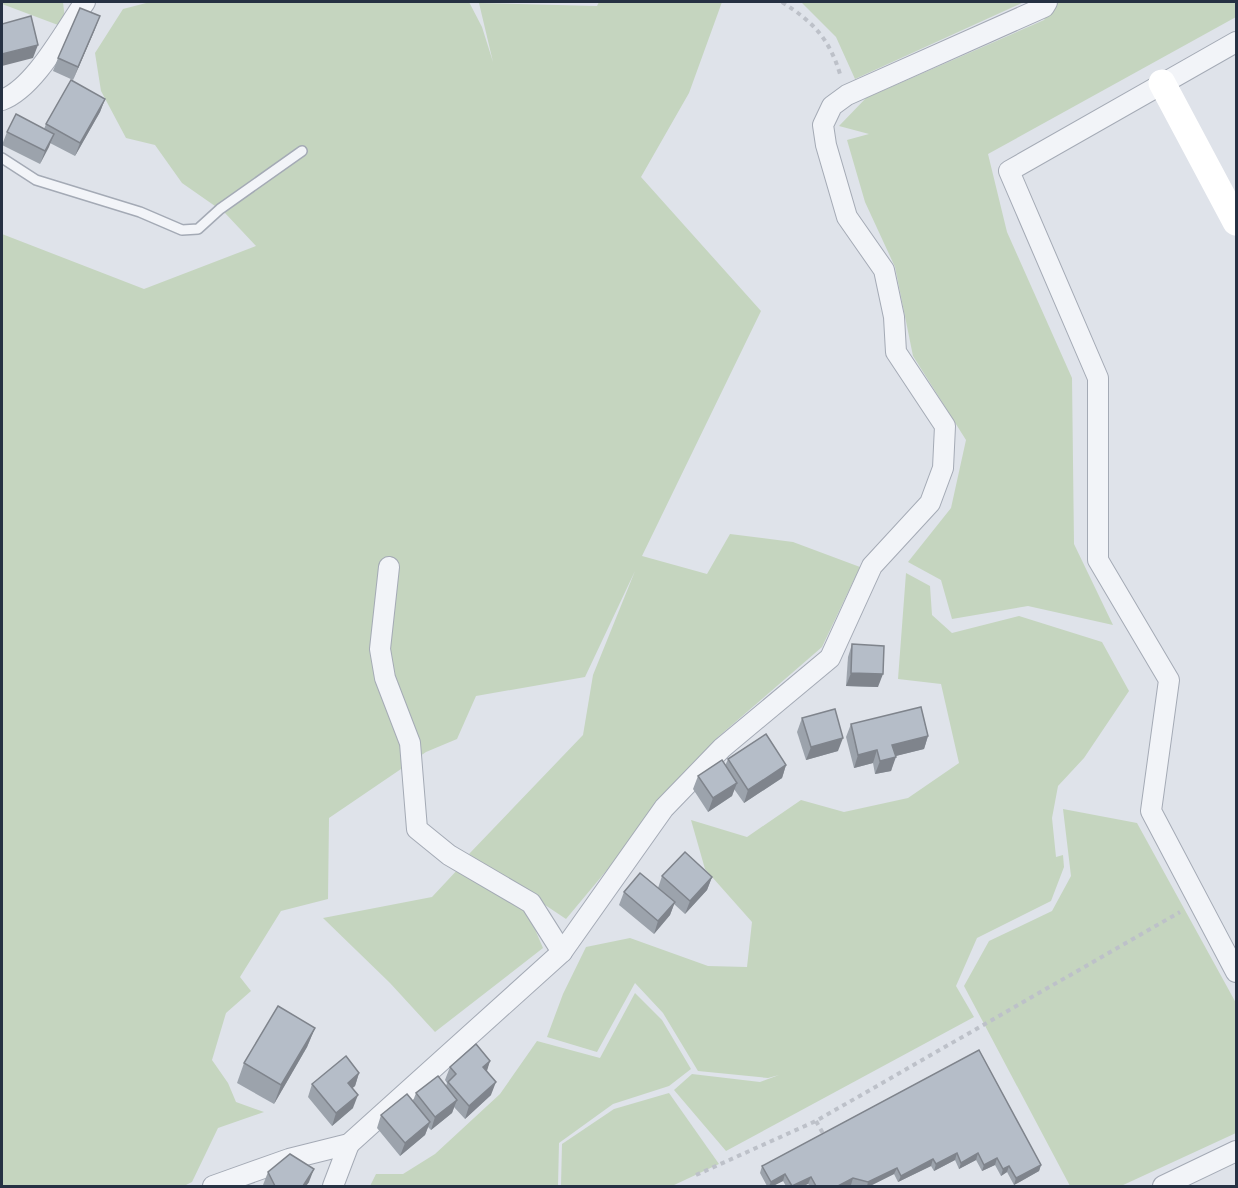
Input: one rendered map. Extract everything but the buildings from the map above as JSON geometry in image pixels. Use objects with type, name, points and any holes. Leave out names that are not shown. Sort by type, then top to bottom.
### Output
[{"type":"street","points":[[2,100],[11,96],[35,73],[85,2]]},
{"type":"street","points":[[333,1186],[349,1144],[562,952],[664,808],[722,748],[830,658],[872,566],[930,503],[943,468],[945,426],[896,352],[894,317],[884,270],[847,217],[826,145],[823,125],[831,106],[847,95],[1044,7],[1047,2]]},
{"type":"street","points":[[1236,42],[1009,171],[1098,378],[1098,561],[1169,680],[1151,812],[1236,972]]},
{"type":"street","points":[[1162,83],[1236,222]]},
{"type":"street","points":[[388,567],[380,649],[385,678],[410,743],[417,829],[448,855],[531,903],[562,952]]},
{"type":"street","points":[[213,1186],[289,1159],[349,1144]]},
{"type":"street","points":[[1163,1186],[1236,1151]]},
{"type":"lane","points":[[2,158],[36,180],[140,212],[182,230],[198,229],[220,209],[302,152]]},
{"type":"path","points":[[782,2],[812,22],[834,54],[847,95]]},
{"type":"path","points":[[696,1175],[816,1121],[1199,901]]},
{"type":"path","points":[[816,1121],[826,1139]]},
{"type":"green space","points":[[2,2],[63,2],[66,28],[2,4]]},
{"type":"green space","points":[[150,2],[469,2],[482,27],[493,62],[479,3],[597,6],[599,2],[722,2],[689,93],[641,177],[761,311],[642,556],[707,574],[730,534],[793,542],[860,567],[822,647],[718,737],[566,919],[469,854],[583,735],[593,675],[635,571],[585,677],[476,696],[457,739],[426,752],[329,818],[328,899],[281,911],[240,977],[251,991],[226,1013],[212,1060],[228,1083],[236,1102],[264,1112],[218,1128],[192,1182],[184,1186],[2,1186],[2,234],[144,289],[256,246],[225,213],[182,183],[155,145],[126,138],[101,91],[95,53],[123,9]]},
{"type":"green space","points":[[801,2],[1024,2],[855,79],[836,37]]},
{"type":"green space","points":[[1056,2],[1236,2],[1236,17],[988,154],[1007,232],[1072,378],[1074,544],[1113,625],[1028,606],[952,619],[941,580],[908,562],[951,508],[966,440],[913,356],[895,267],[865,202],[847,140],[869,134],[839,126],[866,98],[1044,20]]},
{"type":"green space","points":[[906,573],[930,586],[932,615],[952,633],[1019,616],[1102,642],[1129,691],[1084,758],[1058,786],[1052,818],[1056,857],[1063,855],[1064,867],[1051,901],[977,938],[956,986],[974,1017],[726,1151],[674,1090],[692,1074],[760,1082],[779,1075],[768,1078],[698,1071],[663,1013],[635,983],[597,1052],[547,1037],[563,994],[586,947],[630,938],[708,966],[747,967],[752,922],[705,869],[691,820],[747,837],[801,800],[844,812],[908,798],[959,763],[941,684],[898,679]]},
{"type":"green space","points":[[1063,809],[1137,823],[1236,1003],[1236,1133],[1121,1186],[1070,1186],[964,986],[989,941],[1052,911],[1071,876]]},
{"type":"green space","points":[[460,867],[528,913],[543,948],[435,1032],[390,983],[323,918],[432,897]]},
{"type":"green space","points":[[635,993],[662,1020],[691,1069],[669,1086],[613,1104],[559,1143],[558,1186],[370,1186],[376,1174],[403,1174],[435,1154],[500,1094],[537,1041],[600,1058]]},
{"type":"green space","points":[[669,1093],[719,1164],[672,1186],[561,1186],[562,1144],[614,1109]]}]
